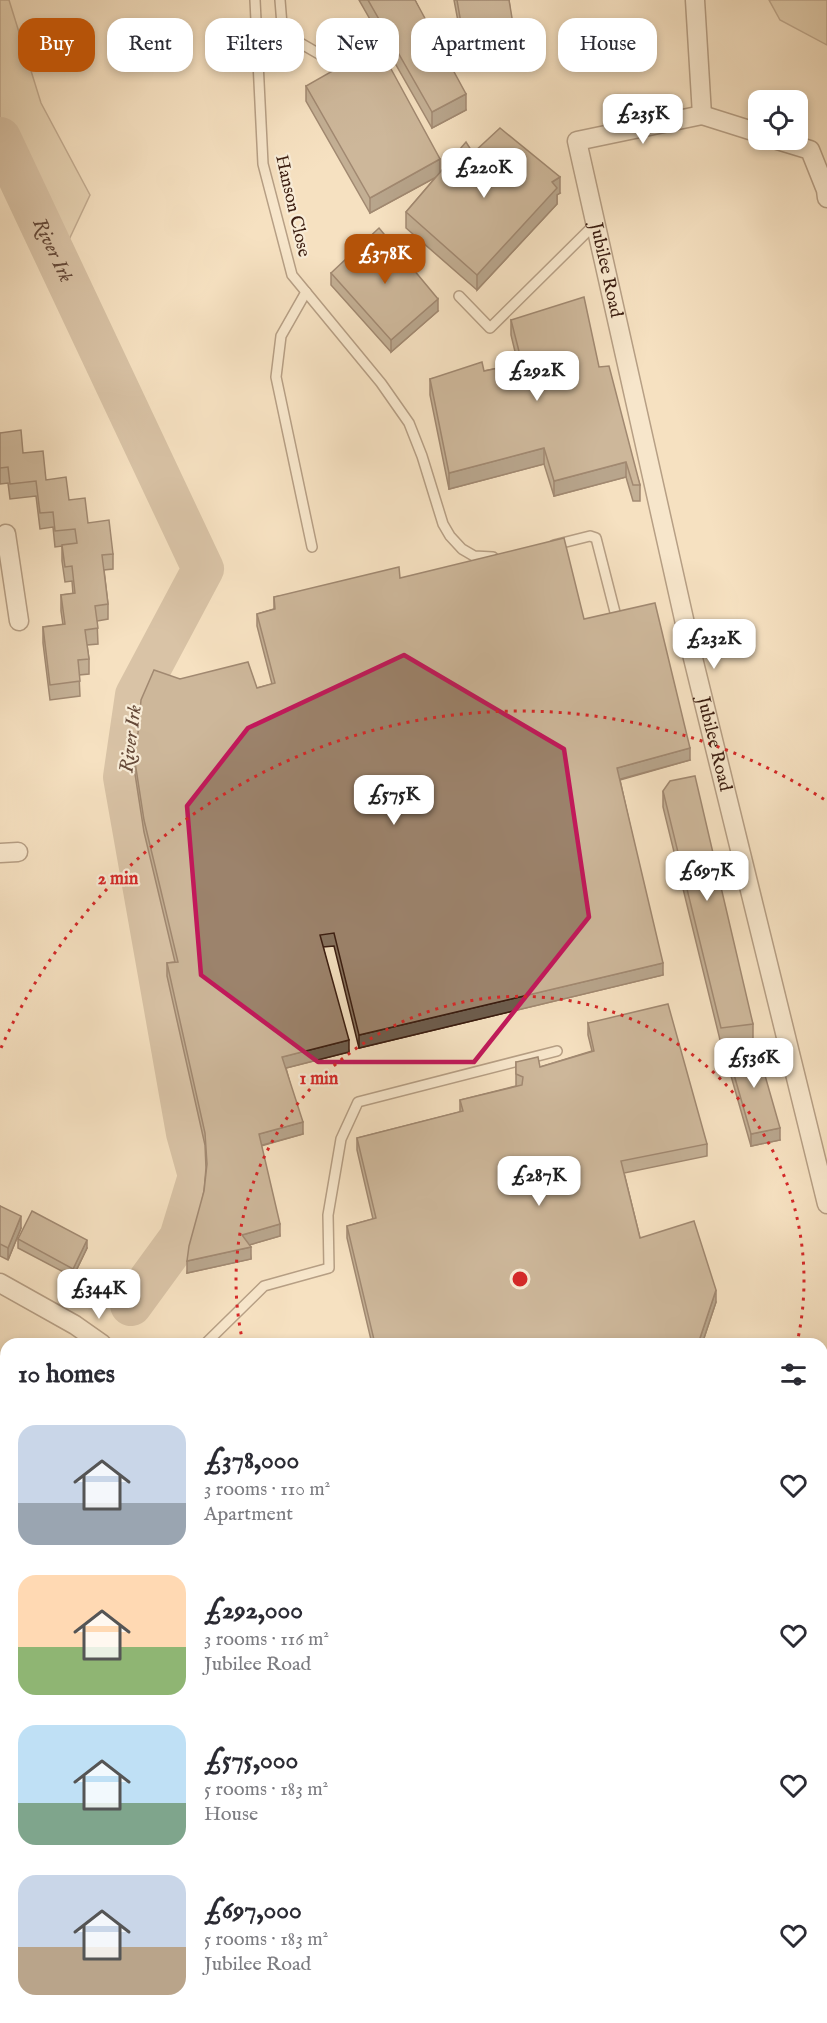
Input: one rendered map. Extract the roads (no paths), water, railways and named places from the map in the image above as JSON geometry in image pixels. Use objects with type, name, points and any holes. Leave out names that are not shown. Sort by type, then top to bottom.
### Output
[{"type":"street","points":[[695,0],[702,115],[748,130]]},
{"type":"street","name":"Jubilee Road","points":[[702,115],[577,141],[690,646],[823,1171],[827,1204]]},
{"type":"street","points":[[808,149],[826,190],[827,198]]},
{"type":"street","points":[[6,534],[6,573],[19,621]]},
{"type":"street","points":[[0,854],[18,852]]},
{"type":"street","points":[[0,1283],[75,1324],[94,1338]]},
{"type":"lane","name":"Hanson Close","points":[[255,0],[263,164],[291,275],[306,292]]},
{"type":"lane","points":[[280,0],[282,25],[295,40],[316,52]]},
{"type":"lane","points":[[459,296],[490,328],[595,224]]},
{"type":"lane","points":[[312,547],[276,376],[281,336],[306,292],[381,383],[409,423],[443,524],[450,536],[462,549],[474,556],[486,558],[504,555]]},
{"type":"lane","points":[[544,547],[590,536],[596,538],[617,620]]},
{"type":"lane","points":[[215,1338],[264,1286],[329,1268],[327,1215],[341,1139],[358,1102],[556,1051]]},
{"type":"waterway","name":"River Irk","points":[[0,138],[203,569],[136,695],[124,777],[187,1133],[199,1176],[180,1238],[131,1305]]}]
